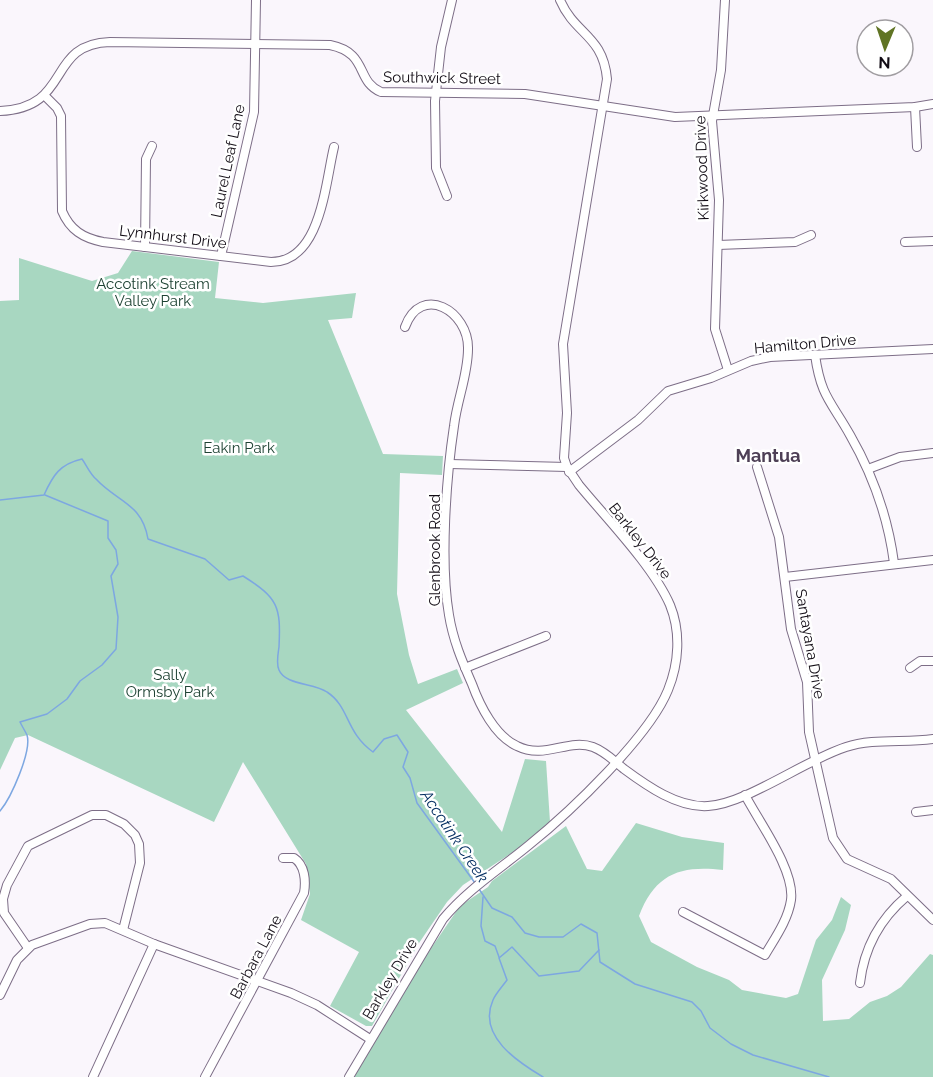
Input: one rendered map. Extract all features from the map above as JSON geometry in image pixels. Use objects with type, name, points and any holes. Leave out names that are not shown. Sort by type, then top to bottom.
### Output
[{"type":"street","name":"Laurel Leaf Lane","points":[[221,256],[254,112],[256,0]]},
{"type":"street","points":[[447,196],[436,168],[436,93],[441,48],[452,0]]},
{"type":"street","points":[[450,464],[568,469],[563,334],[607,79],[601,53],[593,39],[571,20],[560,0]]},
{"type":"street","name":"Kirkwood Drive","points":[[724,0],[721,70],[712,115],[719,186],[716,329],[728,370]]},
{"type":"street","name":"Southwick Street","points":[[45,96],[73,54],[92,44],[255,44],[337,46],[355,57],[367,81],[376,91],[385,93],[525,93],[664,116],[915,108],[933,104]]},
{"type":"street","points":[[0,111],[24,108],[45,96]]},
{"type":"street","name":"Lynnhurst Drive","points":[[45,96],[57,108],[61,116],[61,203],[69,224],[80,234],[93,240],[277,262],[290,259],[302,250],[314,232],[334,147]]},
{"type":"street","points":[[915,108],[917,147]]},
{"type":"street","points":[[145,247],[146,159],[152,146]]},
{"type":"street","points":[[718,245],[795,242],[811,236]]},
{"type":"street","points":[[905,242],[933,240]]},
{"type":"street","name":"Glenbrook Road","points":[[405,327],[410,315],[417,309],[431,305],[453,313],[466,331],[468,358],[456,412],[450,464],[446,591],[453,633],[465,668],[490,720],[513,744],[541,753],[587,746],[604,753],[648,786],[690,804],[713,806],[745,795],[814,760],[854,745],[933,739]]},
{"type":"street","name":"Hamilton Drive","points":[[568,469],[638,420],[668,391],[760,358],[933,349]]},
{"type":"street","points":[[815,355],[823,393],[850,434],[868,469],[887,521],[894,563]]},
{"type":"street","points":[[868,469],[900,457],[933,453]]},
{"type":"street","name":"Santayana Drive","points":[[757,467],[776,521],[791,629],[807,682],[808,732],[830,829],[838,850],[852,862],[891,879],[933,920]]},
{"type":"street","name":"Barkley Drive","points":[[349,1077],[434,932],[467,893],[564,815],[615,762],[651,718],[668,692],[676,662],[676,627],[669,605],[657,582],[568,469]]},
{"type":"street","points":[[785,577],[933,560]]},
{"type":"street","points":[[465,668],[546,636]]},
{"type":"street","points":[[910,668],[920,661],[933,661]]},
{"type":"street","points":[[683,912],[765,955],[781,927],[791,900],[790,879],[745,795]]},
{"type":"street","points":[[916,812],[933,810]]},
{"type":"street","points":[[28,948],[4,913],[3,899],[7,885],[28,846],[92,815],[106,815],[124,824],[135,835],[139,844],[140,863],[123,930]]},
{"type":"street","name":"Barbara Lane","points":[[205,1077],[294,914],[305,886],[305,875],[298,861],[294,858],[283,858]]},
{"type":"street","points":[[860,983],[861,971],[875,934],[891,911],[907,896]]},
{"type":"street","points":[[0,995],[15,963],[28,948],[39,941],[90,924],[108,924],[154,944],[317,1005],[370,1038]]},
{"type":"street","points":[[93,1077],[154,944]]},
{"type":"green space","points":[[132,251],[219,262],[215,298],[263,303],[356,293],[352,318],[328,320],[383,454],[443,456],[442,475],[400,473],[397,594],[409,655],[418,684],[457,669],[463,683],[406,710],[502,832],[525,759],[546,761],[550,822],[516,850],[463,885],[447,902],[419,943],[372,1026],[366,1026],[330,1006],[359,952],[301,920],[310,894],[306,864],[243,762],[214,822],[28,735],[15,738],[0,770],[0,301],[19,300],[19,258],[92,281],[118,273]]},
{"type":"green space","points":[[636,823],[682,837],[724,843],[723,870],[694,869],[671,875],[653,890],[639,916],[651,942],[697,967],[729,980],[742,990],[786,998],[798,994],[816,940],[832,920],[841,897],[851,905],[845,930],[822,980],[823,1021],[849,1019],[870,1002],[887,996],[901,987],[930,954],[933,955],[933,1077],[354,1077],[422,957],[425,957],[460,906],[566,826],[587,869],[602,871]]},
{"type":"waterway","name":"Accotink Creek","points":[[0,500],[44,495],[58,471],[82,459],[104,487],[134,510],[145,527],[148,539],[205,559],[229,580],[243,576],[264,591],[275,604],[278,612],[278,665],[282,675],[327,692],[340,705],[357,736],[373,752],[384,739],[397,735],[408,752],[403,767],[410,778],[417,803],[475,883]]},
{"type":"waterway","points":[[0,811],[24,763],[28,742],[20,722],[47,714],[67,699],[80,681],[102,665],[116,649],[118,617],[111,576],[118,564],[116,550],[108,538],[108,521],[45,495]]},
{"type":"waterway","name":"Accotink Creek","points":[[479,889],[492,908],[512,917],[525,933],[539,937],[563,937],[581,924],[597,933],[600,962],[635,984],[692,1002],[701,1011],[710,1028],[731,1044],[753,1055],[829,1077]]},
{"type":"waterway","points":[[483,897],[481,926],[485,941],[495,946],[499,957]]},
{"type":"waterway","points":[[543,1077],[512,1056],[495,1036],[490,1013],[497,992],[507,980],[499,958],[512,947],[539,976],[579,971],[599,950]]},
{"type":"district","name":"Mantua","points":[[768,456]]},
{"type":"park label","name":"Accotink Stream Valley Park","points":[[153,292]]},
{"type":"park label","name":"Eakin Park","points":[[239,448]]},
{"type":"park label","name":"Sally Ormsby Park","points":[[170,684]]}]
